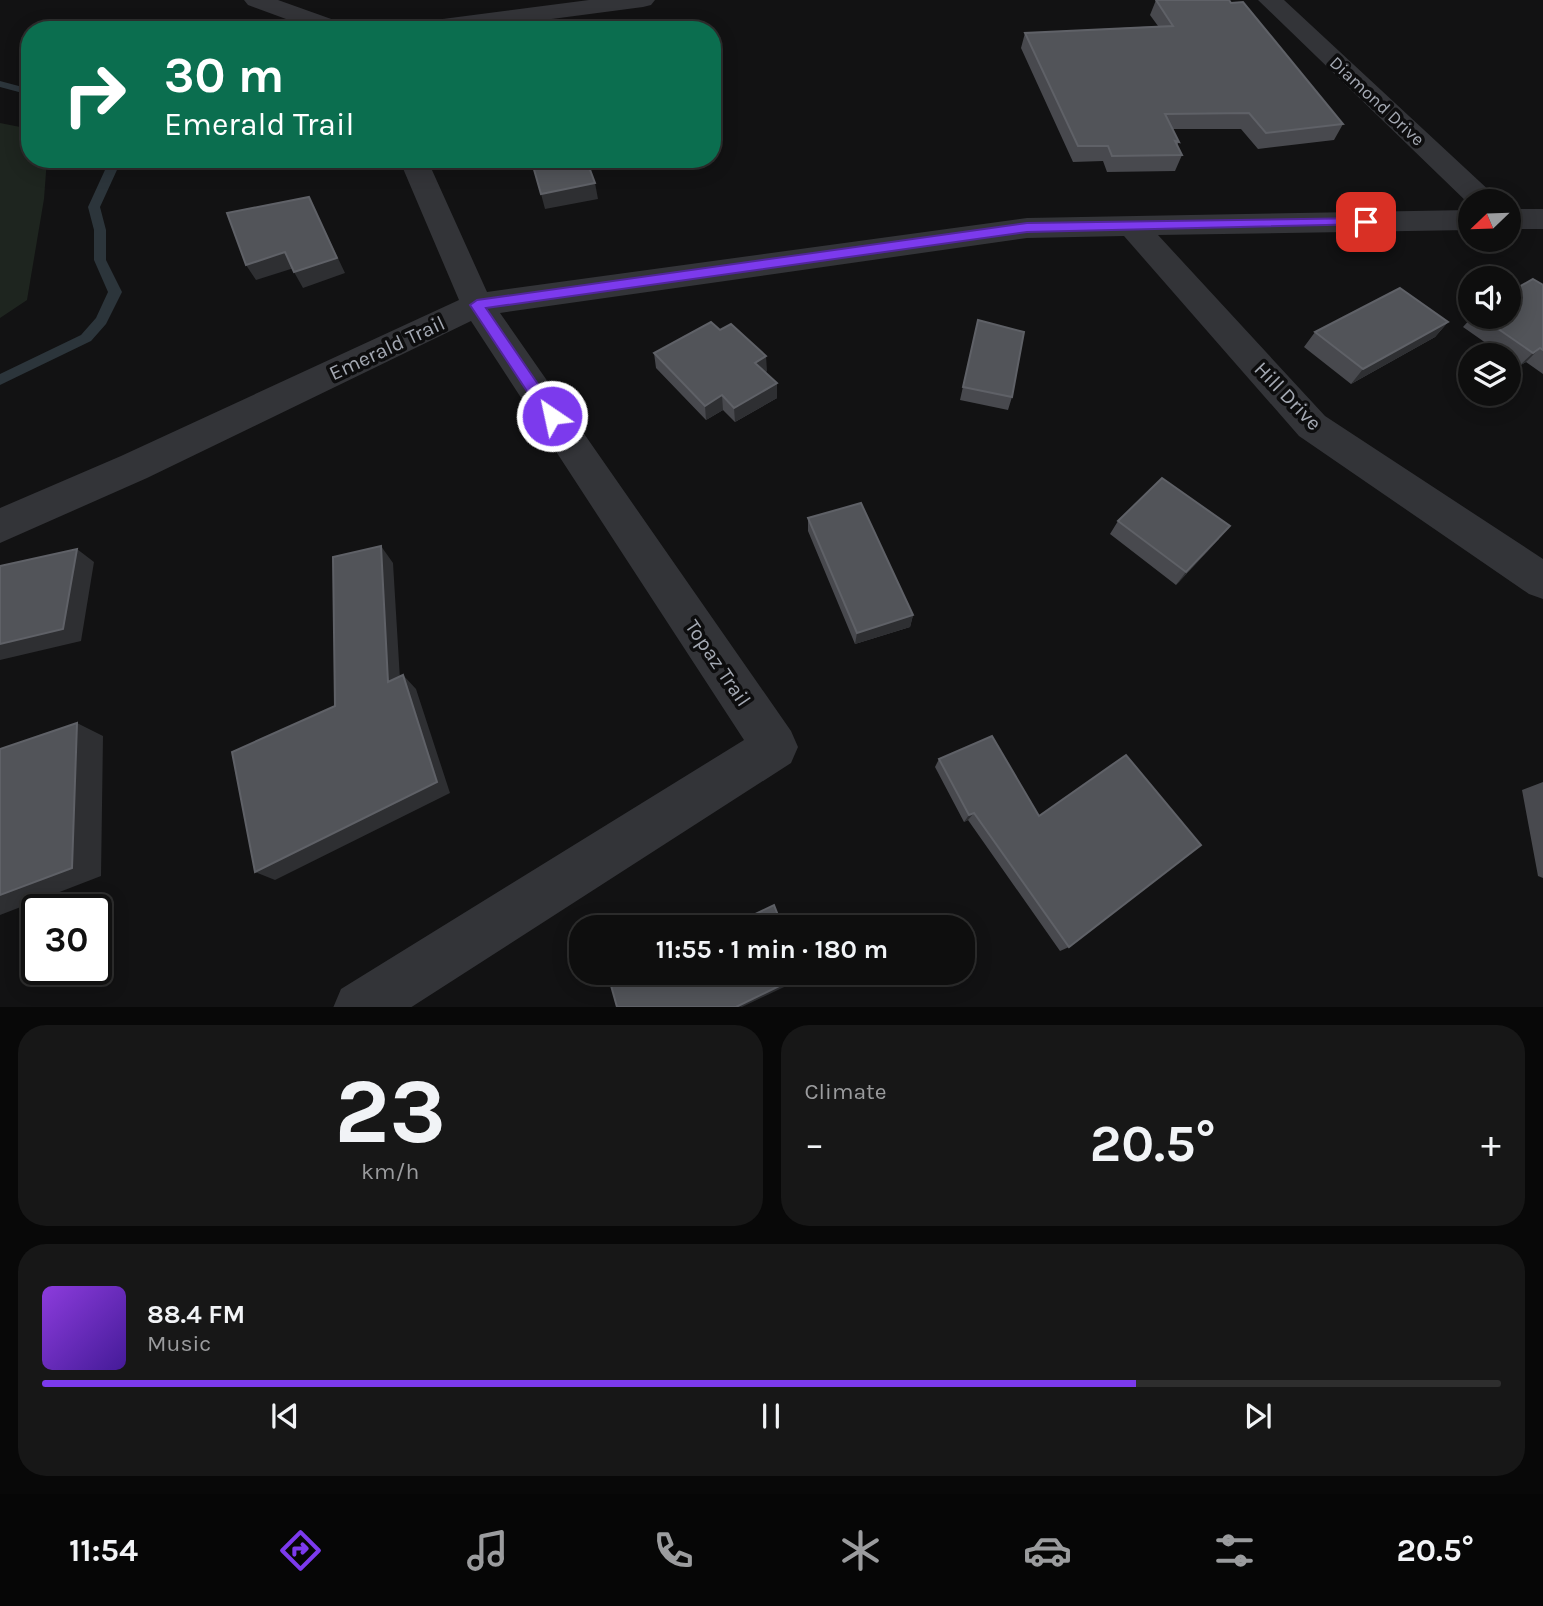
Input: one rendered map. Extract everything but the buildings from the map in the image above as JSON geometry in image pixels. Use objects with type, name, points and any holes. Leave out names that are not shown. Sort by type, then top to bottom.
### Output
[{"type":"street","points":[[256,0],[314,21]]},
{"type":"street","points":[[481,21],[643,0]]},
{"type":"street","name":"Diamond Drive","points":[[1270,0],[1470,189]]},
{"type":"street","name":"Topaz Trail","points":[[360,1007],[775,747],[477,305],[416,168]]},
{"type":"street","points":[[1521,219],[1543,219]]},
{"type":"street","name":"Emerald Trail","points":[[0,526],[134,467],[477,305],[1027,228],[1458,220]]},
{"type":"street","name":"Hill Drive","points":[[1131,225],[1312,426],[1543,581]]},
{"type":"shaded area","points":[[0,123],[21,127],[21,168],[46,168],[44,199],[27,300],[0,318]]},
{"type":"waterway","points":[[0,84],[21,90]]},
{"type":"waterway","points":[[0,380],[86,338],[101,321],[115,292],[100,260],[100,230],[94,207],[112,168]]},
{"type":"route","points":[[552,416],[477,305],[1027,228],[1366,222]]}]
